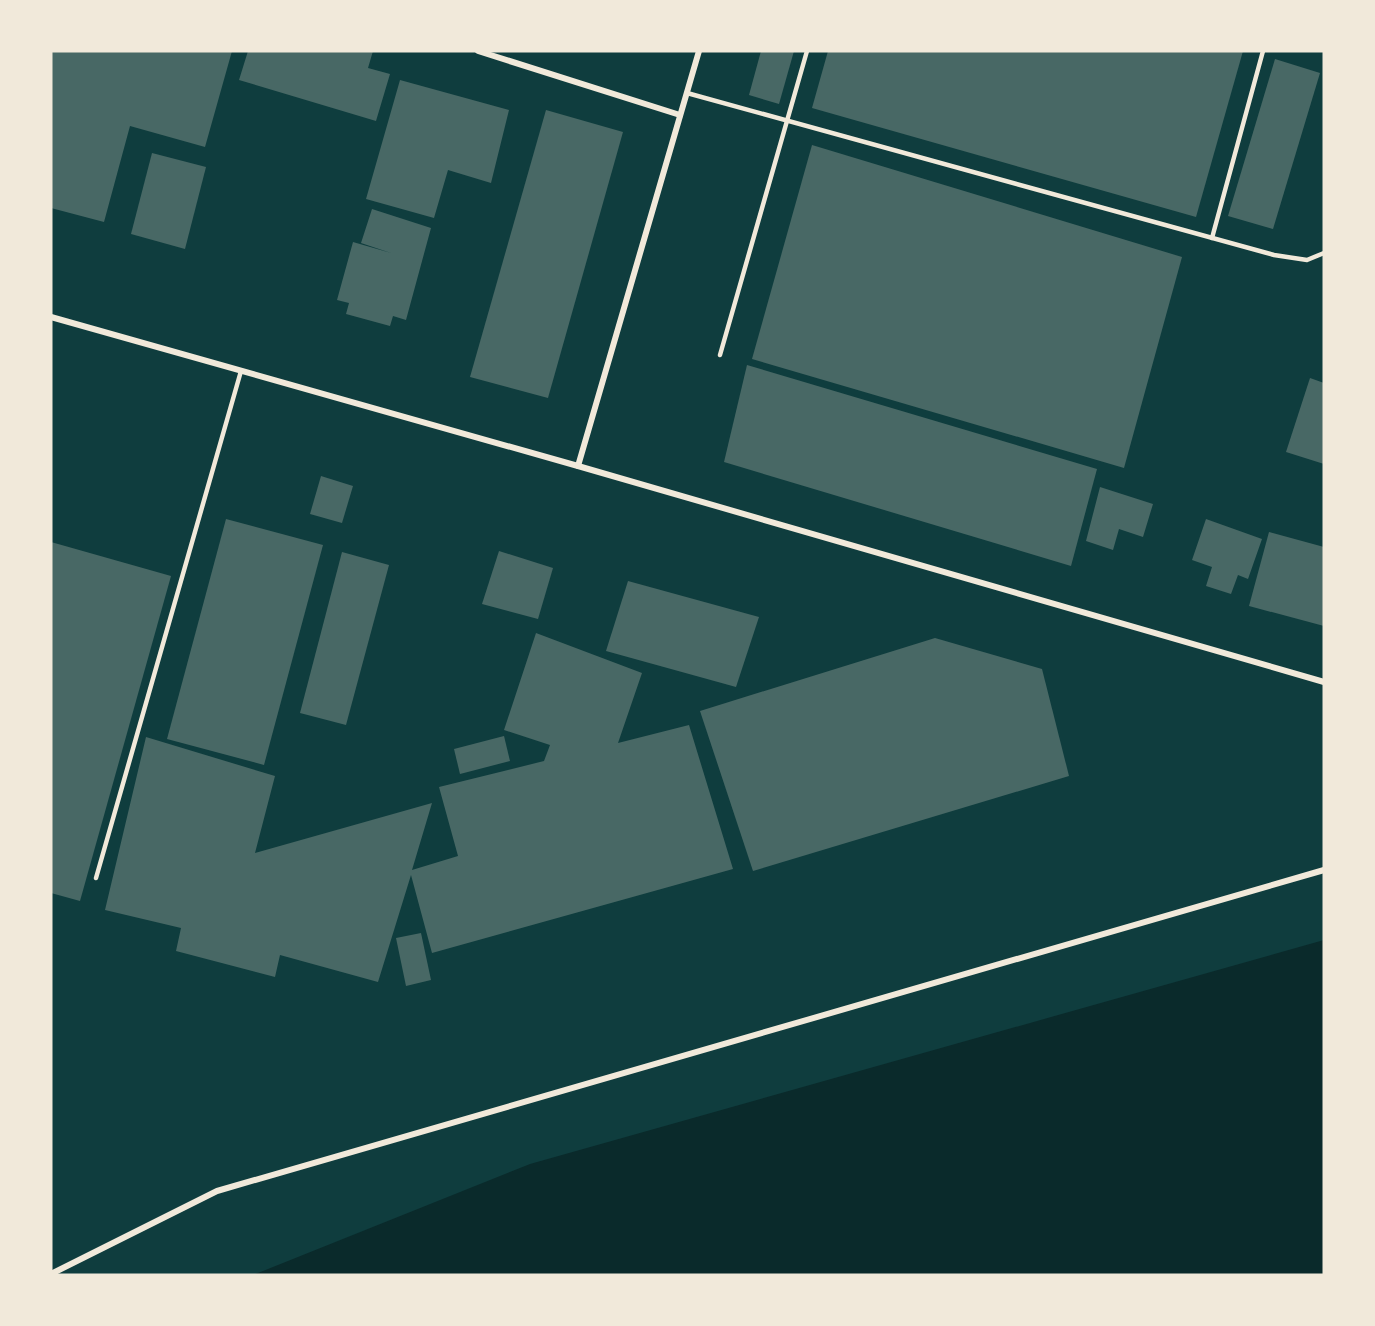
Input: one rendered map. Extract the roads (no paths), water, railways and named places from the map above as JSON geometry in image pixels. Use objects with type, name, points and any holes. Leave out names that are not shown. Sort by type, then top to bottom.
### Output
[{"type":"street","points":[[478,51],[680,115]]},
{"type":"street","points":[[578,466],[699,51]]},
{"type":"street","points":[[51,317],[578,466],[1324,682]]},
{"type":"street","points":[[51,1274],[216,1191],[1324,870]]},
{"type":"lane","points":[[720,355],[807,51]]},
{"type":"lane","points":[[1212,238],[1263,51]]},
{"type":"lane","points":[[687,93],[788,119],[1274,255],[1307,260],[1324,253]]},
{"type":"lane","points":[[96,878],[241,371]]},
{"type":"water","points":[[1324,940],[1324,1275],[253,1275],[530,1164]]}]
